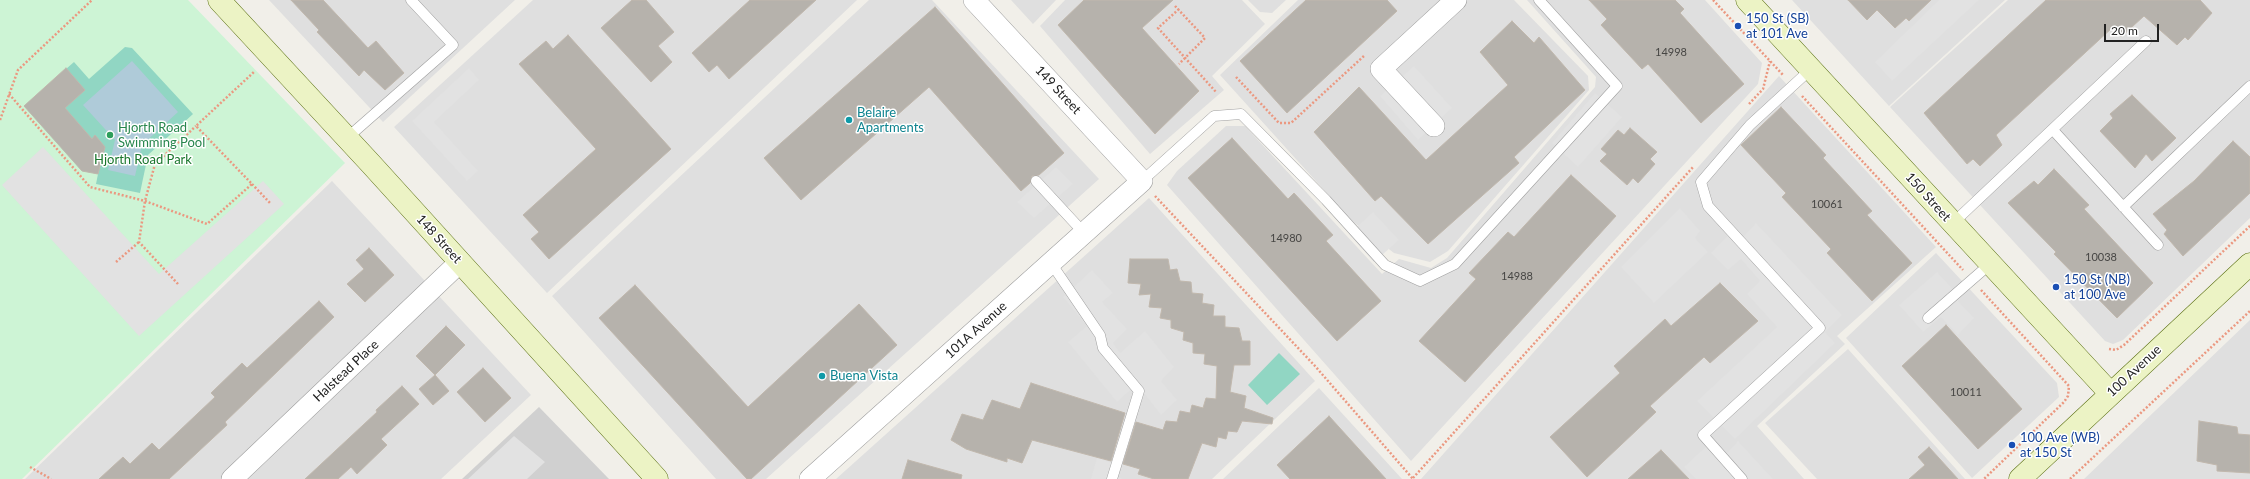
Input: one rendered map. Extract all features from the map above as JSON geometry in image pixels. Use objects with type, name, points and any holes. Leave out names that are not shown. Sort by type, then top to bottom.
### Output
[{"type":"main road","name":"148 Street","points":[[219,0],[347,138],[657,479]]},
{"type":"main road","name":"150 Street","points":[[1747,0],[1952,224],[2110,393]]},
{"type":"main road","name":"100 Avenue","points":[[2020,479],[2110,393],[2250,264]]},
{"type":"street","name":"149 Street","points":[[974,0],[1148,187]]},
{"type":"street","points":[[1434,126],[1381,69],[1456,0]]},
{"type":"street","name":"101A Avenue","points":[[810,479],[1084,233],[1148,187]]},
{"type":"street","name":"Halstead Place","points":[[232,479],[460,262]]},
{"type":"lane","points":[[347,138],[452,45],[411,0]]},
{"type":"lane","points":[[1148,187],[1214,116],[1241,114],[1326,200],[1385,265],[1420,281],[1455,264],[1617,86],[1539,0]]},
{"type":"lane","points":[[1952,224],[2146,41]]},
{"type":"lane","points":[[1742,479],[1702,436],[1820,328],[1708,206],[1702,182],[1750,125],[1811,69]]},
{"type":"lane","points":[[2123,207],[2250,86]]},
{"type":"lane","points":[[2053,130],[2158,246]]},
{"type":"lane","points":[[1036,181],[1084,233]]},
{"type":"lane","points":[[1051,263],[1100,335],[1103,348],[1139,391],[1112,479]]},
{"type":"lane","points":[[1928,318],[1990,264]]},
{"type":"path","points":[[0,120],[15,76],[23,64],[92,0]]},
{"type":"path","points":[[1713,0],[2069,386],[2068,396],[2064,402],[1984,479]]},
{"type":"path","points":[[1175,6],[1205,38],[1178,64]]},
{"type":"path","points":[[1179,10],[1158,28],[1216,92]]},
{"type":"path","points":[[1236,77],[1279,123],[1291,123],[1367,54]]},
{"type":"path","points":[[1747,106],[1763,89],[1770,61]]},
{"type":"path","points":[[116,262],[139,242],[145,201],[155,164],[255,71]]},
{"type":"path","points":[[9,94],[90,187],[145,201],[207,224],[252,184]]},
{"type":"path","points":[[196,126],[270,203]]},
{"type":"path","points":[[1148,187],[1315,366],[1413,478],[1700,160]]},
{"type":"path","points":[[2109,349],[2116,350],[2124,345],[2250,226]]},
{"type":"path","points":[[139,242],[178,284]]},
{"type":"path","points":[[2070,479],[2250,310]]},
{"type":"path","points":[[30,467],[50,479]]},
{"type":"shaded area","points":[[269,0],[515,0],[383,122]]},
{"type":"shaded area","points":[[533,0],[857,0],[547,293],[394,127]]},
{"type":"shaded area","points":[[869,0],[932,0],[1099,179],[766,479],[716,479],[552,296]]},
{"type":"shaded area","points":[[1011,0],[1056,0],[1033,24]]},
{"type":"shaded area","points":[[1065,0],[1242,0],[1265,24],[1212,76],[1224,90],[1150,154],[1040,26]]},
{"type":"shaded area","points":[[1248,0],[1286,0],[1272,13],[1260,12]]},
{"type":"shaded area","points":[[1298,0],[1514,0],[1588,76],[1589,90],[1448,251],[1430,262],[1394,253],[1352,221],[1220,75]]},
{"type":"shaded area","points":[[1527,0],[1705,0],[1762,63],[1758,84],[1411,461],[1167,185],[1177,171],[1226,126],[1245,126],[1382,274],[1399,259],[1431,268],[1447,258],[1595,87],[1596,77]]},
{"type":"shaded area","points":[[1792,0],[2005,0],[1889,106]]},
{"type":"shaded area","points":[[1939,0],[1979,0],[1892,81],[1875,62]]},
{"type":"shaded area","points":[[2008,0],[2250,0],[2250,218],[2123,340],[2113,344],[2105,341],[1890,107]]},
{"type":"shaded area","points":[[1414,66],[1452,108],[1418,140],[1380,96]]},
{"type":"shaded area","points":[[469,68],[479,80],[434,122],[478,171],[467,181],[412,121]]},
{"type":"shaded area","points":[[1779,76],[1936,247],[1837,336],[1845,344],[1757,426],[1804,479],[1421,479]]},
{"type":"shaded area","points":[[1595,93],[1622,117],[1578,167],[1552,143]]},
{"type":"shaded area","points":[[43,147],[159,274],[263,181],[284,204],[139,336],[2,185]]},
{"type":"shaded area","points":[[1056,167],[1073,184],[1034,218],[1017,202]]},
{"type":"shaded area","points":[[332,181],[531,395],[441,479],[25,479]]},
{"type":"shaded area","points":[[1149,198],[1315,381],[1212,479],[836,479]]},
{"type":"shaded area","points":[[1680,208],[1700,231],[1695,238],[1708,252],[1654,303],[1621,267]]},
{"type":"shaded area","points":[[1373,212],[1399,240],[1374,262],[1349,234]]},
{"type":"shaded area","points":[[1756,223],[1842,315],[1825,332],[1835,343],[1735,439],[1697,401],[1777,327],[1747,294],[1760,281],[1741,259],[1728,270],[1711,253],[1735,228],[1744,236]]},
{"type":"shaded area","points":[[1936,253],[2057,383],[2059,397],[1972,478],[1846,338]]},
{"type":"shaded area","points":[[1092,270],[1113,293],[1102,302],[1127,329],[1113,343],[1120,353],[1145,331],[1174,367],[1161,381],[1177,400],[1161,415],[1137,384],[1117,402],[1068,342],[1087,326],[1063,297]]},
{"type":"shaded area","points":[[1937,272],[1961,298],[1958,301],[1974,318],[1958,335],[1941,317],[1923,332],[1899,305]]},
{"type":"shaded area","points":[[2250,320],[2250,479],[2084,479]]},
{"type":"shaded area","points":[[1848,349],[1965,479],[1817,479],[1765,423]]},
{"type":"shaded area","points":[[1319,388],[1402,479],[1223,479]]},
{"type":"shaded area","points":[[539,407],[609,479],[462,479]]},
{"type":"shaded area","points":[[514,436],[545,462],[527,479],[468,479]]},
{"type":"shaded area","points":[[1714,439],[1727,453],[1738,441],[1773,479],[1696,479],[1684,467]]},
{"type":"shaded area","points":[[1097,458],[1112,463],[1108,473],[1123,479],[1091,479]]},
{"type":"green space","name":"Hjorth Road Park","points":[[0,0],[188,0],[345,163],[22,479],[0,479]]},
{"type":"green space","name":"Hjorth Road Swimming Pool","points":[[125,47],[132,48],[193,114],[148,155],[140,193],[96,184],[98,174],[82,171],[24,106],[74,62],[89,79]]},
{"type":"green space","points":[[1279,353],[1300,374],[1267,405],[1248,385]]},
{"type":"water","points":[[132,61],[178,112],[142,145],[135,176],[108,170],[115,140],[83,105]]},
{"type":"building","points":[[291,0],[323,0],[368,48],[376,41],[404,73],[385,90],[364,70],[359,76],[317,32],[319,30]]},
{"type":"building","points":[[632,0],[646,0],[674,32],[658,46],[672,62],[651,82],[601,28]]},
{"type":"building","points":[[750,0],[816,0],[729,79],[717,65],[709,72],[692,53]]},
{"type":"building","points":[[1084,0],[1173,0],[1142,28],[1199,91],[1155,134],[1058,25]]},
{"type":"building","points":[[1306,0],[1387,0],[1397,11],[1287,113],[1240,61]]},
{"type":"building","points":[[1589,0],[1675,0],[1684,9],[1680,13],[1744,84],[1701,123],[1648,64],[1642,69],[1601,25],[1607,19]]},
{"type":"building","points":[[1848,0],[1931,0],[1909,21],[1906,18],[1895,28],[1877,10],[1867,20]]},
{"type":"building","points":[[2046,0],[2200,0],[2212,13],[2188,40],[2185,37],[2177,45],[2144,16],[2121,37],[2112,28],[1996,135],[2002,145],[1980,166],[1973,159],[1967,164],[1924,113]]},
{"type":"building","name":"Belaire Apartments","points":[[935,7],[1064,153],[1039,175],[1032,176],[1030,183],[1021,191],[929,87],[801,200],[764,158]]},
{"type":"building","points":[[1512,21],[1534,43],[1539,37],[1585,90],[1514,157],[1519,163],[1428,244],[1381,196],[1375,201],[1314,132],[1359,87],[1426,160],[1508,85],[1480,52]]},
{"type":"building","points":[[568,35],[671,149],[549,259],[531,239],[539,232],[523,215],[596,149],[519,64],[546,41],[553,49]]},
{"type":"building","points":[[66,68],[85,90],[65,108],[92,139],[95,135],[105,147],[98,174],[82,171],[24,106]]},
{"type":"building","points":[[2132,95],[2176,138],[2152,161],[2146,154],[2135,168],[2100,131],[2113,118],[2110,114]]},
{"type":"building","points":[[1781,107],[1826,155],[1823,158],[1872,211],[1867,215],[1912,263],[1872,301],[1827,253],[1831,249],[1782,197],[1786,193],[1741,145]]},
{"type":"building","points":[[1630,128],[1657,152],[1650,159],[1655,164],[1638,183],[1633,178],[1627,185],[1600,161],[1607,154],[1601,149],[1618,130],[1624,135]]},
{"type":"building","points":[[1232,138],[1288,199],[1294,193],[1333,235],[1326,241],[1381,301],[1337,341],[1188,178]]},
{"type":"building","points":[[2233,141],[2250,157],[2250,193],[2183,256],[2164,234],[2167,230],[2153,214],[2194,181]]},
{"type":"building","points":[[2054,169],[2089,205],[2084,209],[2153,283],[2117,318],[2054,254],[2056,252],[2008,203],[2034,181],[2038,185]]},
{"type":"building","points":[[1571,175],[1616,216],[1465,382],[1419,341],[1476,279],[1469,273],[1508,232],[1514,237]]},
{"type":"building","points":[[369,248],[394,275],[365,302],[347,284],[364,269],[356,260]]},
{"type":"building","points":[[1130,259],[1168,259],[1170,270],[1177,269],[1180,281],[1191,282],[1192,293],[1203,294],[1202,303],[1214,305],[1213,316],[1225,316],[1225,327],[1239,328],[1242,341],[1250,341],[1250,365],[1234,365],[1230,392],[1246,396],[1244,408],[1273,418],[1272,424],[1242,421],[1237,432],[1228,431],[1226,439],[1218,437],[1216,447],[1202,443],[1188,479],[1154,479],[1138,474],[1140,469],[1123,464],[1136,422],[1163,430],[1166,421],[1177,422],[1180,411],[1190,413],[1192,405],[1203,408],[1206,398],[1216,399],[1217,366],[1204,364],[1205,354],[1193,353],[1193,343],[1183,340],[1184,332],[1171,328],[1171,320],[1160,318],[1162,308],[1149,307],[1151,294],[1139,295],[1141,284],[1128,283]]},
{"type":"building","points":[[1720,283],[1758,321],[1710,363],[1704,357],[1650,406],[1656,412],[1587,477],[1550,437],[1620,373],[1614,366],[1665,319],[1671,326]]},
{"type":"building","name":"Buena Vista","points":[[635,285],[748,407],[859,304],[897,345],[751,479],[747,479],[599,318]]},
{"type":"building","points":[[319,301],[334,317],[225,422],[227,425],[169,479],[99,479],[123,457],[130,464],[152,443],[159,450],[215,397],[211,393],[242,363],[247,368]]},
{"type":"building","points":[[1946,325],[2022,409],[1978,449],[1902,366]]},
{"type":"building","points":[[446,326],[465,345],[435,375],[416,356]]},
{"type":"building","points":[[483,368],[511,398],[485,422],[457,392]]},
{"type":"building","points":[[435,375],[449,391],[433,405],[419,389]]},
{"type":"building","points":[[1031,383],[1125,413],[1111,461],[1032,440],[1022,463],[1007,458],[1007,462],[966,449],[951,440],[962,414],[983,420],[992,400],[1020,409]]},
{"type":"building","points":[[402,386],[419,404],[381,439],[387,445],[357,474],[351,467],[338,479],[305,479],[377,412],[376,410]]},
{"type":"building","points":[[1329,416],[1386,479],[1290,479],[1277,465]]},
{"type":"building","points":[[2199,421],[2237,427],[2238,434],[2250,435],[2250,473],[2217,471],[2217,465],[2197,461]]},
{"type":"building","points":[[1929,447],[1958,479],[1909,479],[1925,465],[1918,457]]},
{"type":"building","points":[[1661,450],[1689,479],[1628,479]]},
{"type":"building","points":[[908,460],[962,475],[961,479],[902,479]]},
{"type":"place","name":"150 St (SB) at 101 Ave","points":[[1738,26]]},
{"type":"place","name":"Belaire Apartments","points":[[849,120]]},
{"type":"place","name":"Hjorth Road Swimming Pool","points":[[110,135]]},
{"type":"place","name":"150 St (NB) at 100 Ave","points":[[2056,287]]},
{"type":"place","name":"Buena Vista","points":[[822,376]]},
{"type":"place","name":"100 Ave (WB) at 150 St","points":[[2012,445]]}]
